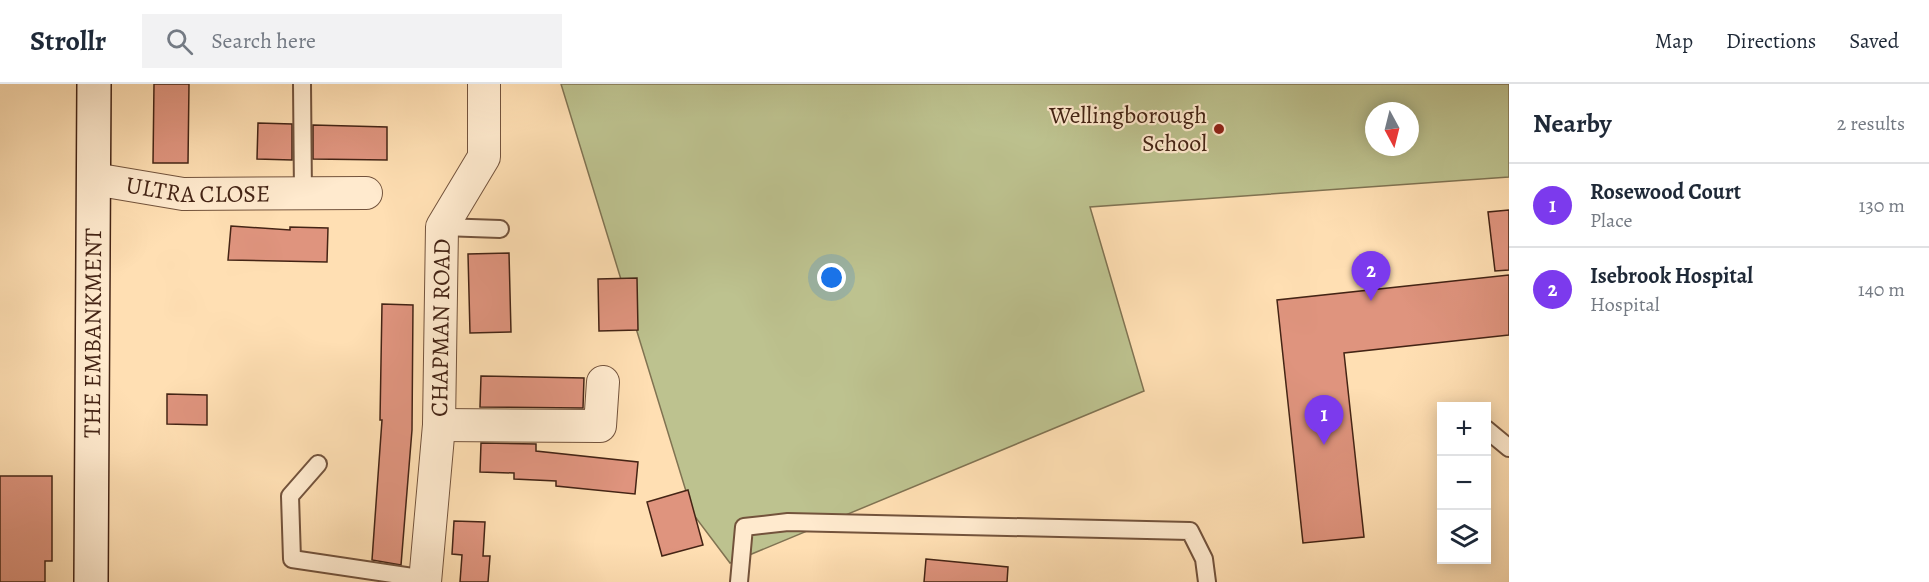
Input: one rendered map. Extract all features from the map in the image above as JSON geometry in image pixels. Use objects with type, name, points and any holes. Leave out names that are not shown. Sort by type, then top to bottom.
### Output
[{"type":"main road","name":"THE EMBANKMENT","points":[[91,582],[94,84]]},
{"type":"street","name":"CHAPMAN ROAD","points":[[426,581],[440,425],[442,227],[484,157],[484,84]]},
{"type":"street","name":"ULTRA CLOSE","points":[[94,179],[183,194],[366,193]]},
{"type":"street","points":[[440,425],[600,426],[603,382]]},
{"type":"lane","name":"ULTRA CLOSE","points":[[302,84],[303,194]]},
{"type":"lane","points":[[442,227],[500,229]]},
{"type":"lane","points":[[1491,433],[1509,448]]},
{"type":"lane","points":[[318,464],[290,496],[292,560],[426,581]]},
{"type":"lane","points":[[739,582],[744,527],[788,522],[1190,531],[1204,559],[1207,582]]},
{"type":"green space","points":[[561,84],[1509,84],[1509,177],[1090,207],[1144,391],[730,563],[693,514]]},
{"type":"building","points":[[154,84],[189,84],[188,163],[153,163]]},
{"type":"building","points":[[258,123],[292,124],[292,160],[257,159]]},
{"type":"building","points":[[313,125],[387,127],[387,160],[313,159]]},
{"type":"building","points":[[1509,210],[1509,270],[1495,271],[1488,212]]},
{"type":"building","points":[[231,226],[290,230],[290,227],[328,228],[327,262],[228,260]]},
{"type":"building","points":[[509,253],[511,332],[470,333],[468,254]]},
{"type":"building","points":[[1509,275],[1509,335],[1344,353],[1364,537],[1303,543],[1277,300]]},
{"type":"building","points":[[637,278],[638,330],[599,331],[598,279]]},
{"type":"building","points":[[382,304],[413,305],[412,430],[401,565],[372,560],[382,420],[380,420]]},
{"type":"building","points":[[481,376],[584,378],[583,408],[480,407]]},
{"type":"building","points":[[167,394],[207,395],[207,425],[167,424]]},
{"type":"building","points":[[481,443],[536,444],[536,451],[638,462],[635,494],[556,486],[556,481],[514,479],[514,473],[480,472]]},
{"type":"building","points":[[0,476],[52,476],[52,561],[45,561],[45,582],[0,582]]},
{"type":"building","points":[[688,490],[703,545],[662,556],[647,502]]},
{"type":"building","points":[[454,521],[485,522],[483,556],[490,556],[488,582],[460,582],[462,555],[452,554]]},
{"type":"building","points":[[926,559],[1008,567],[1007,582],[924,582]]},
{"type":"place","name":"Wellingborough School","points":[[1219,129]]},
{"type":"place","name":"Isebrook Hospital","points":[[1371,301]]},
{"type":"place","name":"Rosewood Court","points":[[1324,445]]}]
